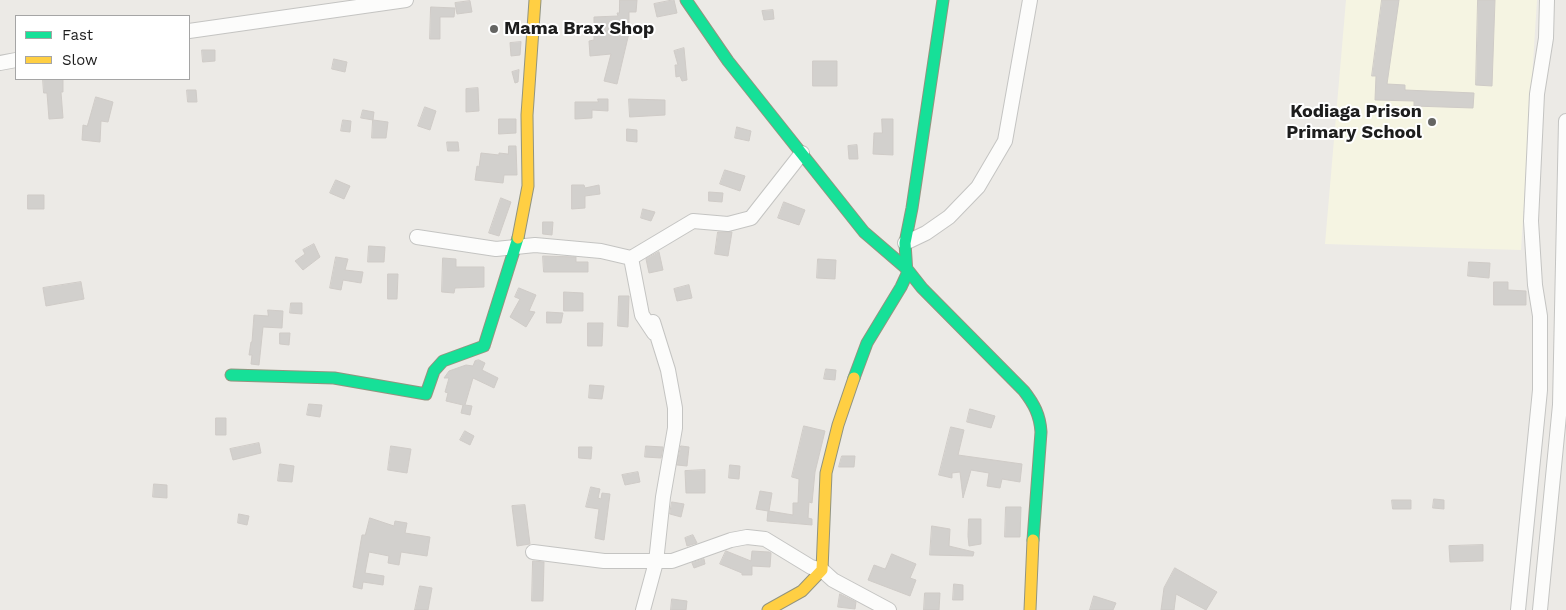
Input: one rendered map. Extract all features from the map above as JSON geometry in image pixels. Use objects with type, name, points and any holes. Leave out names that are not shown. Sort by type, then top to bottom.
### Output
[{"type":"street","points":[[190,32],[378,2],[406,0]]},
{"type":"street","points":[[231,375],[334,378],[426,394],[434,371],[443,361],[484,346],[518,237],[528,186],[527,115],[534,0]]},
{"type":"street","points":[[686,0],[728,60],[864,232],[907,269],[922,288],[1024,391],[1036,406],[1040,418],[1041,432],[1033,535],[1030,610]]},
{"type":"street","points":[[768,610],[802,591],[822,570],[825,482],[838,425],[867,343],[905,279],[907,269],[905,244],[943,0]]},
{"type":"street","points":[[905,244],[926,233],[949,217],[983,180],[1005,141],[1030,0]]},
{"type":"street","points":[[1518,610],[1540,390],[1540,316],[1535,285],[1531,221],[1537,94],[1546,38],[1547,0]]},
{"type":"street","points":[[0,63],[15,60]]},
{"type":"street","points":[[1540,610],[1560,405],[1564,333],[1566,122]]},
{"type":"street","points":[[417,237],[496,249],[535,245],[602,252],[631,258],[694,220],[728,224],[751,218],[802,153]]},
{"type":"street","points":[[631,258],[642,315],[660,341]]},
{"type":"street","points":[[643,610],[656,562],[663,497],[675,428],[672,388],[653,322]]},
{"type":"street","points":[[1540,330],[1564,333]]},
{"type":"street","points":[[532,552],[604,561],[672,562],[716,544],[747,537],[765,539],[811,567],[822,570],[833,580],[889,610]]},
{"type":"shaded area","name":"Kodiaga Prison Primary School","points":[[1346,0],[1537,0],[1521,250],[1325,244]]},
{"type":"building","points":[[620,0],[637,0],[636,12],[629,12],[629,33],[617,84],[604,81],[611,54],[590,56],[589,41],[594,40],[594,17],[618,16]]},
{"type":"building","points":[[674,0],[677,13],[657,17],[654,4]]},
{"type":"building","points":[[1382,0],[1399,0],[1387,84],[1405,85],[1405,90],[1474,93],[1473,108],[1414,106],[1414,101],[1375,100],[1376,76],[1372,76]]},
{"type":"building","points":[[1478,0],[1495,0],[1492,86],[1476,85]]},
{"type":"building","points":[[470,1],[472,12],[457,14],[455,3]]},
{"type":"building","points":[[431,7],[455,8],[454,17],[440,17],[440,39],[430,39]]},
{"type":"building","points":[[773,10],[774,19],[764,20],[762,11]]},
{"type":"building","points":[[521,42],[520,55],[511,56],[510,43]]},
{"type":"building","points":[[684,48],[687,80],[682,81],[680,76],[676,77],[675,65],[678,65],[674,51]]},
{"type":"building","points":[[202,50],[215,50],[215,61],[203,62]]},
{"type":"building","points":[[334,59],[347,62],[345,72],[332,69]]},
{"type":"building","points":[[813,61],[837,61],[837,86],[813,86]]},
{"type":"building","points":[[519,70],[518,82],[515,83],[512,72]]},
{"type":"building","points":[[43,80],[63,80],[63,92],[61,92],[63,118],[49,119],[47,93],[44,93]]},
{"type":"building","points":[[478,88],[479,111],[466,112],[466,89]]},
{"type":"building","points":[[187,90],[196,90],[197,102],[188,102]]},
{"type":"building","points":[[96,97],[113,102],[108,122],[101,121],[100,142],[82,140],[83,125],[87,126]]},
{"type":"building","points":[[598,99],[608,99],[608,111],[592,110],[592,118],[575,119],[575,102],[598,102]]},
{"type":"building","points":[[629,99],[665,100],[665,115],[630,117]]},
{"type":"building","points":[[425,107],[436,111],[430,130],[418,126]]},
{"type":"building","points":[[363,110],[374,112],[373,120],[361,118]]},
{"type":"building","points":[[499,119],[516,119],[516,133],[499,134]]},
{"type":"building","points":[[882,119],[893,119],[893,155],[873,154],[874,133],[882,133]]},
{"type":"building","points":[[343,120],[351,121],[350,132],[341,131]]},
{"type":"building","points":[[373,120],[388,122],[386,138],[372,138]]},
{"type":"building","points":[[737,127],[751,131],[749,141],[735,138]]},
{"type":"building","points":[[627,129],[637,130],[637,142],[627,141]]},
{"type":"building","points":[[447,142],[458,142],[459,151],[448,151]]},
{"type":"building","points":[[857,145],[858,159],[849,159],[848,146]]},
{"type":"building","points":[[509,146],[516,146],[517,175],[504,175],[503,183],[475,180],[481,153],[508,154]]},
{"type":"building","points":[[725,170],[745,176],[740,191],[720,184]]},
{"type":"building","points":[[336,180],[350,186],[344,199],[330,193]]},
{"type":"building","points":[[572,185],[584,185],[585,188],[599,185],[600,194],[585,196],[585,208],[572,209]]},
{"type":"building","points":[[709,192],[723,193],[722,202],[709,201]]},
{"type":"building","points":[[28,195],[44,195],[44,209],[28,209]]},
{"type":"building","points":[[501,198],[511,202],[499,236],[489,233]]},
{"type":"building","points":[[784,202],[805,210],[799,225],[778,218]]},
{"type":"building","points":[[643,209],[655,212],[651,221],[641,218]]},
{"type":"building","points":[[543,222],[553,222],[552,235],[543,234]]},
{"type":"building","points":[[718,232],[732,232],[728,256],[715,254]]},
{"type":"building","points":[[314,244],[320,257],[303,270],[295,261],[305,254],[303,250]]},
{"type":"building","points":[[369,246],[385,247],[384,262],[368,262]]},
{"type":"building","points":[[659,252],[663,270],[649,273],[646,259]]},
{"type":"building","points":[[543,256],[576,257],[576,262],[588,262],[588,272],[544,272]]},
{"type":"building","points":[[336,257],[348,259],[345,270],[363,272],[361,283],[343,280],[341,290],[330,288]]},
{"type":"building","points":[[443,258],[456,259],[456,267],[484,267],[484,287],[455,288],[454,293],[442,292]]},
{"type":"building","points":[[818,259],[836,260],[835,279],[817,278]]},
{"type":"building","points":[[1469,262],[1490,263],[1489,278],[1468,276]]},
{"type":"building","points":[[388,274],[398,274],[397,299],[388,299]]},
{"type":"building","points":[[81,282],[84,299],[46,306],[43,288]]},
{"type":"building","points":[[1494,282],[1508,282],[1508,290],[1526,291],[1526,305],[1494,305]]},
{"type":"building","points":[[689,285],[692,298],[677,301],[674,289]]},
{"type":"building","points":[[519,288],[536,295],[529,311],[535,312],[526,327],[510,317],[520,299],[515,297]]},
{"type":"building","points":[[564,292],[583,293],[583,311],[564,311]]},
{"type":"building","points":[[619,296],[629,296],[628,327],[618,326]]},
{"type":"building","points":[[291,303],[302,303],[302,314],[290,313]]},
{"type":"building","points":[[268,310],[283,311],[282,328],[263,327],[259,365],[251,364],[252,355],[249,355],[254,315],[268,316]]},
{"type":"building","points":[[547,312],[563,313],[561,323],[547,323]]},
{"type":"building","points":[[588,323],[603,323],[602,346],[588,346]]},
{"type":"building","points":[[280,333],[290,333],[289,345],[280,344]]},
{"type":"building","points":[[479,360],[485,363],[482,370],[498,378],[494,388],[473,378],[465,405],[472,406],[470,415],[461,413],[463,405],[446,401],[448,393],[445,392],[449,378],[444,378],[449,371],[466,365],[473,366],[475,361]]},
{"type":"building","points":[[826,369],[836,370],[835,380],[824,379]]},
{"type":"building","points":[[590,385],[604,386],[602,399],[589,398]]},
{"type":"building","points":[[309,404],[322,405],[320,417],[307,415]]},
{"type":"building","points":[[970,409],[995,416],[991,428],[967,422]]},
{"type":"building","points":[[216,418],[226,418],[226,435],[216,435]]},
{"type":"building","points":[[804,426],[825,431],[815,472],[812,503],[809,502],[808,518],[812,519],[812,525],[767,521],[768,511],[756,509],[760,491],[772,493],[769,511],[793,515],[793,503],[798,503],[799,479],[792,477]]},
{"type":"building","points":[[951,427],[964,430],[958,455],[1022,464],[1020,482],[1002,479],[1000,488],[987,486],[989,473],[971,470],[963,498],[960,472],[952,473],[952,478],[939,475]]},
{"type":"building","points":[[465,431],[474,436],[470,445],[460,440]]},
{"type":"building","points":[[259,443],[261,453],[233,460],[230,449]]},
{"type":"building","points":[[391,446],[411,449],[407,473],[388,470]]},
{"type":"building","points":[[646,446],[663,447],[661,458],[645,457]]},
{"type":"building","points":[[681,446],[689,447],[687,466],[677,465]]},
{"type":"building","points":[[579,447],[592,447],[591,459],[579,458]]},
{"type":"building","points":[[842,456],[855,456],[854,467],[839,467]]},
{"type":"building","points":[[280,464],[294,466],[292,482],[278,481]]},
{"type":"building","points":[[730,465],[740,466],[739,479],[729,478]]},
{"type":"building","points":[[705,470],[705,493],[686,493],[685,471]]},
{"type":"building","points":[[638,472],[640,482],[625,485],[622,475]]},
{"type":"building","points":[[154,484],[167,485],[167,498],[153,497]]},
{"type":"building","points":[[591,487],[600,489],[598,498],[601,499],[602,493],[610,494],[604,540],[595,538],[599,509],[586,507]]},
{"type":"building","points":[[1434,499],[1444,500],[1444,509],[1433,508]]},
{"type":"building","points":[[1392,500],[1411,500],[1411,509],[1393,509]]},
{"type":"building","points":[[672,502],[684,504],[681,517],[670,514]]},
{"type":"building","points":[[525,505],[530,544],[517,546],[512,506]]},
{"type":"building","points":[[1006,507],[1021,507],[1020,537],[1005,537]]},
{"type":"building","points":[[239,514],[249,516],[247,525],[238,523]]},
{"type":"building","points":[[370,518],[394,526],[395,521],[407,523],[405,533],[430,537],[427,556],[401,552],[399,565],[388,563],[389,556],[369,552],[365,573],[384,576],[383,585],[363,582],[362,589],[353,587],[362,535],[365,535]]},
{"type":"building","points":[[969,519],[981,519],[981,544],[969,546]]},
{"type":"building","points":[[932,526],[950,529],[949,546],[974,552],[973,556],[930,555]]},
{"type":"building","points":[[693,535],[697,543],[687,546],[685,538]]},
{"type":"building","points":[[1483,545],[1483,561],[1450,562],[1449,546]]},
{"type":"building","points":[[726,551],[751,561],[752,551],[769,552],[771,553],[770,567],[752,566],[752,575],[742,575],[742,573],[720,564]]},
{"type":"building","points":[[892,554],[916,564],[910,578],[916,580],[910,596],[868,580],[874,565],[885,569]]},
{"type":"building","points":[[704,559],[705,564],[694,568],[692,563]]},
{"type":"building","points":[[533,561],[544,562],[543,601],[532,601]]},
{"type":"building","points":[[1175,568],[1217,592],[1206,610],[1176,594],[1174,610],[1161,610],[1164,588]]},
{"type":"building","points":[[954,584],[963,585],[963,600],[953,600]]},
{"type":"building","points":[[420,586],[432,588],[428,610],[415,610]]},
{"type":"building","points":[[925,593],[940,593],[939,610],[924,610]]},
{"type":"building","points":[[840,594],[856,602],[855,609],[838,607]]},
{"type":"building","points":[[1094,596],[1116,603],[1113,610],[1090,610]]},
{"type":"building","points":[[672,599],[687,601],[686,610],[671,610]]},
{"type":"traffic: fast","points":[[686,0],[728,61],[864,232],[907,269],[922,288],[1031,400],[1038,415],[1041,432],[1033,540]]},
{"type":"traffic: fast","points":[[854,378],[867,343],[907,274],[905,243],[912,208],[943,0]]},
{"type":"traffic: fast","points":[[231,375],[334,378],[426,394],[434,371],[443,361],[484,346],[518,238]]},
{"type":"traffic: slow","points":[[518,238],[528,186],[527,115],[535,0]]},
{"type":"traffic: slow","points":[[768,610],[802,591],[822,570],[826,473],[838,425],[854,378]]},
{"type":"traffic: slow","points":[[1030,610],[1033,540]]},
{"type":"place","name":"Mama Brax Shop","points":[[494,29]]},
{"type":"place","name":"Kodiaga Prison Primary School","points":[[1432,122]]}]
